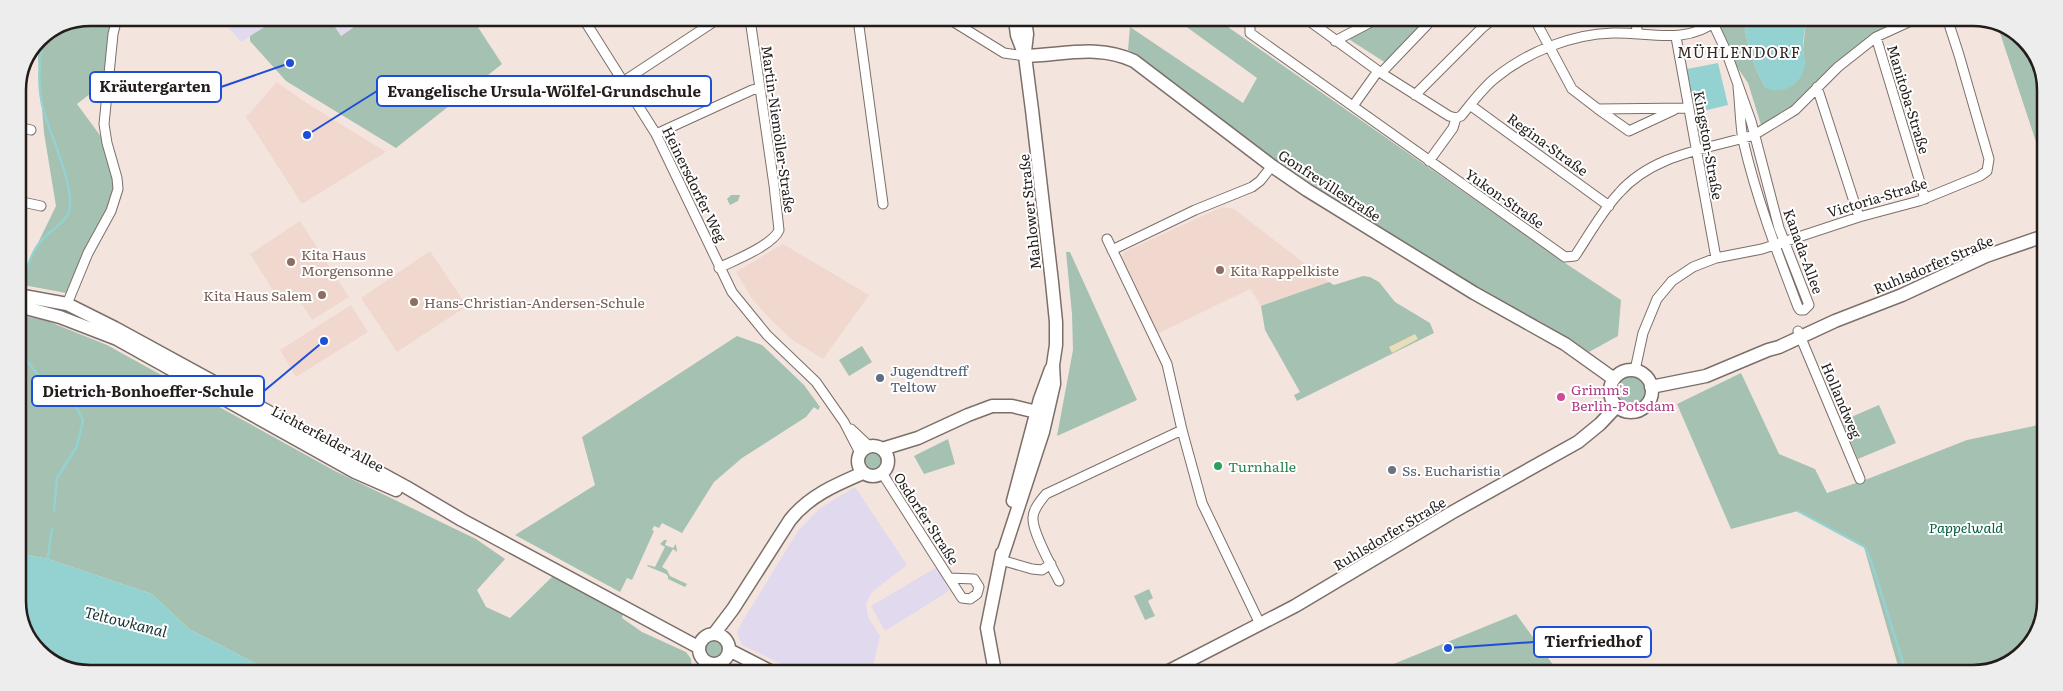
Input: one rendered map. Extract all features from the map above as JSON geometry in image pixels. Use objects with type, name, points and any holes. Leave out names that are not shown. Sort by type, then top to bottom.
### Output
[{"type":"main road","name":"Mahlower Straße","points":[[994,665],[987,628],[1009,514],[1042,413],[1053,365],[1056,322],[1024,56],[1016,26]]},
{"type":"main road","name":"Mahlower Straße","points":[[1024,56],[1027,34],[1026,26]]},
{"type":"main road","name":"Gonfrevillestraße","points":[[1024,56],[1092,51],[1109,52],[1125,57],[1142,66],[1272,166],[1314,194],[1474,293],[1565,344],[1614,379]]},
{"type":"main road","name":"Ruhlsdorfer Straße","points":[[1651,387],[1706,376],[1779,347],[1799,335],[1902,295],[1986,256],[2037,238]]},
{"type":"main road","name":"Lichterfelder Allee","points":[[26,296],[67,304],[233,392],[436,505],[666,628],[674,628],[700,643]]},
{"type":"main road","name":"Lichterfelder Allee","points":[[26,308],[60,316],[117,339],[355,472],[436,505]]},
{"type":"main road","points":[[1627,370],[1635,370],[1646,376],[1651,387],[1649,401],[1643,408],[1630,411],[1617,406],[1613,401],[1610,390],[1614,379],[1620,373],[1627,370]]},
{"type":"main road","points":[[712,665],[722,662],[723,646],[733,609],[790,520],[808,501],[832,487],[862,459],[885,454],[968,415],[992,406],[1012,406],[1042,413]]},
{"type":"main road","name":"Ruhlsdorfer Straße","points":[[1181,665],[1260,624],[1578,442],[1600,424],[1617,406]]},
{"type":"main road","points":[[862,459],[872,476],[882,474],[887,467],[885,454]]},
{"type":"main road","points":[[705,665],[700,656],[700,643],[707,635],[749,665]]},
{"type":"street","points":[[67,304],[88,253],[111,211],[118,189],[104,124],[115,26]]},
{"type":"street","name":"Heinersdorfer Weg","points":[[588,26],[656,134],[681,182],[719,268],[740,304],[767,335],[816,382],[844,422],[862,459]]},
{"type":"street","points":[[624,81],[707,26]]},
{"type":"street","name":"Martin-Niemöller-Straße","points":[[719,268],[766,243],[776,236],[778,230],[751,26]]},
{"type":"street","points":[[859,26],[883,204]]},
{"type":"street","points":[[960,26],[1004,53],[1024,56]]},
{"type":"street","name":"Yukon-Straße","points":[[1250,26],[1250,33],[1565,257],[1575,256],[1610,206]]},
{"type":"street","points":[[1316,26],[1415,95],[1449,116],[1456,118],[1461,116],[1494,80],[1526,58],[1550,47],[1584,37],[1611,33],[1676,37],[1704,26]]},
{"type":"street","points":[[1335,41],[1364,26]]},
{"type":"street","points":[[1353,106],[1380,72],[1426,26]]},
{"type":"street","points":[[1415,95],[1486,26]]},
{"type":"street","points":[[1538,26],[1572,89],[1629,131],[1676,109]]},
{"type":"street","points":[[1636,26],[1638,34]]},
{"type":"street","name":"Kanada-Allee","points":[[1716,26],[1726,51],[1738,87],[1754,135],[1784,241],[1809,305],[1804,310],[1800,310],[1798,307],[1774,244],[1743,138],[1738,87]]},
{"type":"street","points":[[1610,206],[1619,193],[1648,169],[1664,160],[1754,135],[1795,110],[1838,66],[1876,37],[1900,26]]},
{"type":"street","name":"Victoria-Straße","points":[[1635,370],[1642,333],[1657,299],[1681,274],[1716,258],[1762,249],[1859,217],[1925,198],[1980,176],[1986,171],[1989,160],[1950,26]]},
{"type":"street","name":"Kingston-Straße","points":[[1676,37],[1716,258]]},
{"type":"street","name":"Manitoba-Straße","points":[[1876,37],[1925,198]]},
{"type":"street","points":[[656,134],[760,88]]},
{"type":"street","points":[[1818,88],[1859,217]]},
{"type":"street","name":"Regina-Straße","points":[[1470,105],[1610,206]]},
{"type":"street","points":[[1598,109],[1688,108]]},
{"type":"street","points":[[1430,161],[1453,128],[1456,118]]},
{"type":"street","points":[[26,129],[31,130]]},
{"type":"street","points":[[1112,250],[1195,210],[1252,186],[1260,181],[1272,166]]},
{"type":"street","points":[[26,203],[42,206]]},
{"type":"street","points":[[1107,240],[1167,364],[1182,430],[1202,503],[1260,624]]},
{"type":"street","name":"Hollandweg","points":[[1799,335],[1860,479]]},
{"type":"street","points":[[1059,581],[1039,540],[1033,518],[1038,503],[1046,494],[1182,430]]},
{"type":"street","name":"Osdorfer Straße","points":[[882,474],[949,578]]},
{"type":"street","points":[[1001,560],[1042,570],[1051,564]]},
{"type":"shaded area","points":[[227,26],[266,26],[241,42]]},
{"type":"shaded area","points":[[334,26],[355,26],[340,36]]},
{"type":"shaded area","points":[[277,82],[302,100],[386,152],[302,204],[246,117]]},
{"type":"shaded area","name":"Kita Rappelkiste","points":[[1222,207],[1234,209],[1329,282],[1261,306],[1250,289],[1157,334],[1121,258],[1124,252]]},
{"type":"shaded area","name":"Kita Haus Morgensonne","points":[[300,221],[349,297],[312,320],[295,294],[281,303],[250,254]]},
{"type":"shaded area","points":[[783,244],[869,295],[823,359],[791,339],[770,319],[752,299],[736,272]]},
{"type":"shaded area","name":"Hans-Christian-Andersen-Schule","points":[[430,251],[467,306],[397,352],[361,298]]},
{"type":"shaded area","points":[[351,305],[368,332],[296,377],[280,350]]},
{"type":"shaded area","points":[[855,487],[907,565],[872,592],[866,604],[868,617],[880,636],[873,665],[784,665],[742,645],[737,633],[798,531],[820,508]]},
{"type":"shaded area","points":[[937,567],[949,591],[885,631],[871,606]]},
{"type":"green space","points":[[111,26],[106,95],[99,87],[77,104],[102,138],[112,166],[114,185],[105,214],[84,251],[66,293],[26,286],[26,268],[56,206],[44,133],[38,53],[45,45],[66,31],[78,27]]},
{"type":"green space","points":[[266,26],[334,26],[341,36],[355,26],[477,26],[502,64],[396,148],[286,81],[250,41],[250,36]]},
{"type":"green space","points":[[1185,26],[1227,26],[1621,300],[1618,336],[1589,352],[1538,320],[1533,321],[1477,288],[1311,183],[1273,158],[1128,50],[1130,27],[1243,103],[1257,78]]},
{"type":"green space","points":[[1367,26],[1422,26],[1386,63],[1350,40],[1352,34]]},
{"type":"green space","points":[[1718,26],[1745,26],[1751,56],[1766,88],[1805,64],[1803,50],[1805,26],[1900,26],[1876,37],[1778,121],[1761,125],[1748,83],[1726,51]]},
{"type":"green space","points":[[2000,33],[2012,39],[2024,51],[2035,74],[2037,86],[2037,145]]},
{"type":"green space","points":[[731,195],[740,195],[738,201],[730,205],[727,199]]},
{"type":"green space","points":[[1066,252],[1070,252],[1137,400],[1057,436],[1073,350],[1072,314]]},
{"type":"green space","points":[[1363,276],[1370,277],[1379,282],[1395,302],[1430,323],[1434,333],[1297,401],[1294,395],[1300,392],[1265,330],[1261,306],[1329,282],[1334,285]]},
{"type":"green space","points":[[26,316],[45,320],[107,345],[335,471],[476,539],[505,559],[477,590],[486,607],[510,618],[553,576],[623,613],[622,618],[642,632],[686,652],[691,659],[692,665],[258,665],[189,629],[152,594],[48,559],[26,555]]},
{"type":"green space","points":[[737,336],[762,345],[804,385],[820,407],[818,410],[814,407],[806,417],[742,458],[714,482],[682,533],[662,523],[659,528],[654,526],[652,530],[654,531],[632,580],[627,578],[620,592],[515,535],[595,485],[582,437]]},
{"type":"green space","points":[[862,346],[872,362],[849,376],[839,360]]},
{"type":"green space","name":"Pappelwald","points":[[1741,373],[1779,454],[1815,469],[1827,493],[1967,440],[2037,425],[2037,601],[2033,621],[2026,636],[2012,652],[2001,658],[1981,664],[1898,665],[1864,547],[1798,511],[1731,529],[1677,404]]},
{"type":"green space","points":[[1630,376],[1641,380],[1645,391],[1641,402],[1630,406],[1619,402],[1615,391],[1619,380]]},
{"type":"green space","points":[[1879,405],[1896,443],[1858,459],[1842,421]]},
{"type":"green space","points":[[948,439],[955,464],[924,474],[914,456]]},
{"type":"green space","points":[[872,452],[878,455],[881,461],[878,467],[872,470],[866,467],[863,461],[866,455]]},
{"type":"green space","points":[[667,540],[665,545],[673,548],[676,544],[677,552],[673,549],[662,567],[667,570],[670,576],[687,584],[685,587],[668,579],[666,574],[647,566],[655,567],[665,547],[660,544]]},
{"type":"green space","points":[[1149,589],[1153,598],[1148,601],[1155,616],[1145,620],[1134,596]]},
{"type":"green space","points":[[1516,614],[1553,665],[1391,665]]},
{"type":"green space","points":[[714,640],[720,643],[723,649],[720,655],[714,658],[708,655],[705,649],[708,643]]},
{"type":"sand","points":[[1415,334],[1418,339],[1392,353],[1389,347]]},
{"type":"water","points":[[1745,26],[1805,26],[1803,48],[1805,64],[1796,82],[1785,89],[1772,90],[1766,88],[1751,56]]},
{"type":"water","points":[[1718,63],[1728,105],[1695,113],[1687,69]]},
{"type":"water","name":"Teltowkanal","points":[[26,555],[48,559],[152,594],[189,629],[258,665],[90,665],[70,661],[58,656],[39,640],[27,613]]},
{"type":"waterway","points":[[26,272],[36,248],[67,216],[70,207],[70,196],[65,172],[47,123],[40,93],[41,50]]},
{"type":"waterway","points":[[26,360],[42,380],[72,399],[83,420],[77,446],[57,478],[54,511]]},
{"type":"waterway","points":[[1798,511],[1865,547],[1904,665]]},
{"type":"waterway","points":[[47,562],[52,529]]},
{"type":"place","name":"Kräutergarten","points":[[290,63]]},
{"type":"place","name":"Evangelische Ursula-Wölfel-Grundschule","points":[[307,135]]},
{"type":"place","name":"Kita Haus Morgensonne","points":[[291,262]]},
{"type":"place","name":"Kita Rappelkiste","points":[[1220,270]]},
{"type":"place","name":"Kita Haus Salem","points":[[322,295]]},
{"type":"place","name":"Hans-Christian-Andersen-Schule","points":[[414,302]]},
{"type":"place","name":"Dietrich-Bonhoeffer-Schule","points":[[324,341]]},
{"type":"place","name":"Jugendtreff Teltow","points":[[880,378]]},
{"type":"place","name":"Grimm's Berlin-Potsdam","points":[[1561,397]]},
{"type":"place","name":"Turnhalle","points":[[1218,466]]},
{"type":"place","name":"Ss. Eucharistia","points":[[1392,470]]},
{"type":"place","name":"Tierfriedhof","points":[[1448,648]]},
{"type":"district","name":"MÜHLENDORF","points":[[1739,51]]}]
